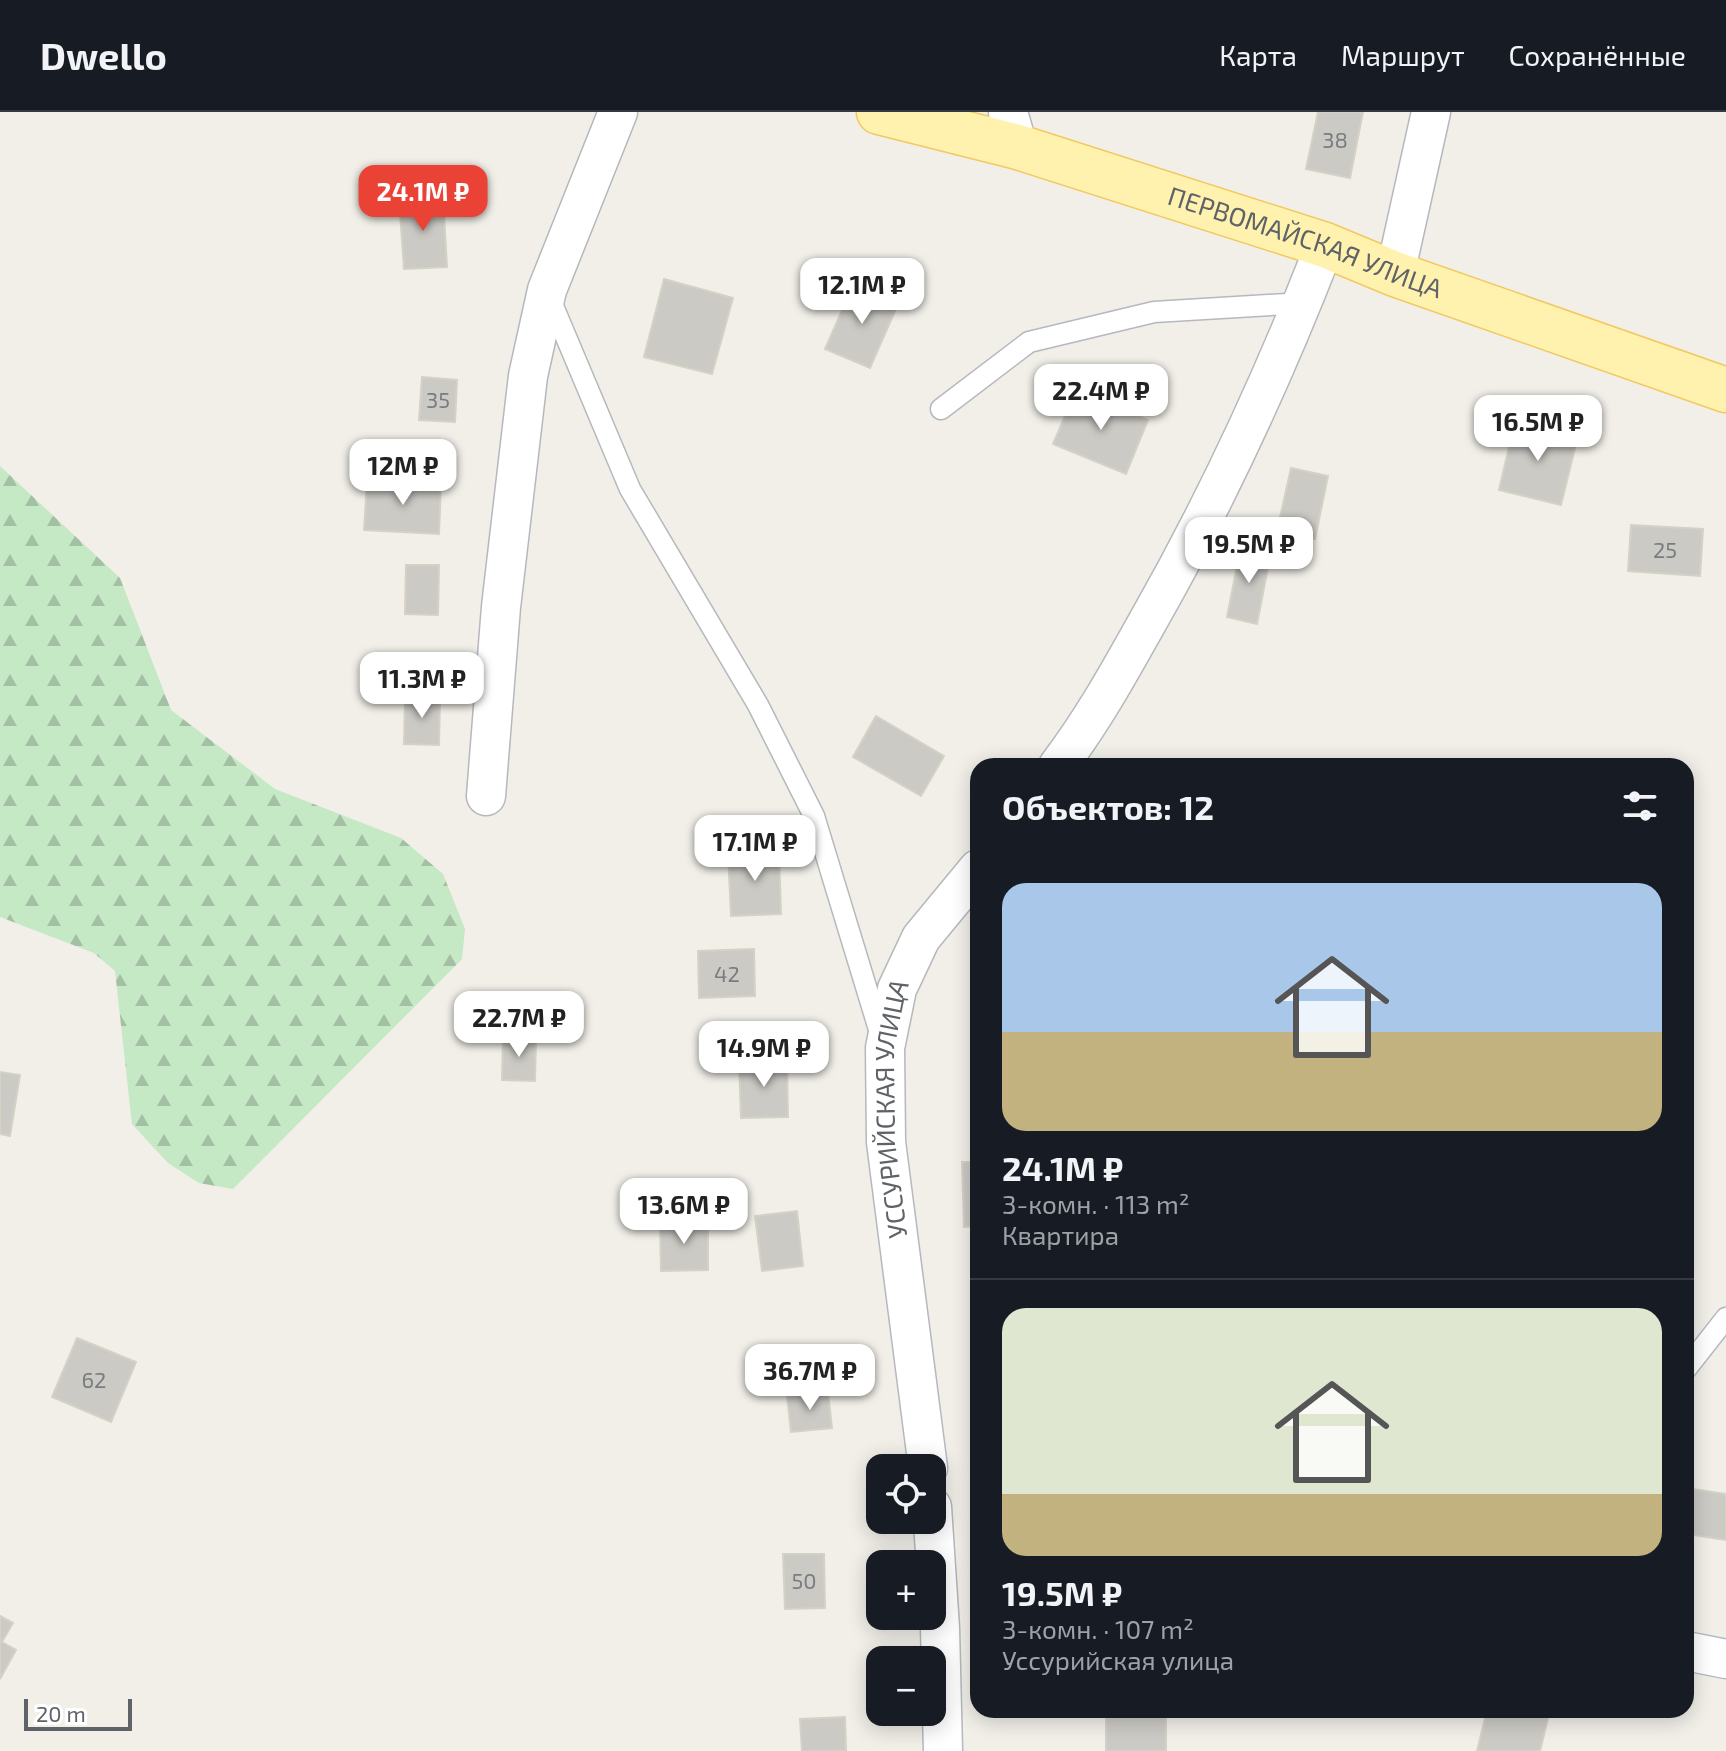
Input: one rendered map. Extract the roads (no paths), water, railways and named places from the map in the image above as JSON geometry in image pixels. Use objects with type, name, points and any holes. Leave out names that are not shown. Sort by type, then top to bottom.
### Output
[{"type":"main road","name":"ПЕРВОМАЙСКАЯ УЛИЦА","points":[[879,112],[1013,129],[1395,274],[1726,390]]},
{"type":"street","points":[[486,796],[506,561],[528,376],[547,290],[618,112]]},
{"type":"street","points":[[1395,274],[1431,112]]},
{"type":"street","points":[[1064,758],[1088,726],[1199,532],[1303,303],[1325,245]]},
{"type":"street","name":"УССУРИЙСКАЯ УЛИЦА","points":[[926,1454],[886,1142],[885,1048],[897,989],[921,938],[970,879]]},
{"type":"street","points":[[934,1534],[943,1751]]},
{"type":"street","points":[[1694,1653],[1726,1659]]},
{"type":"lane","points":[[547,290],[630,489],[758,705],[814,816],[885,1048]]},
{"type":"lane","points":[[941,409],[1029,342],[1154,312],[1303,303]]},
{"type":"lane","points":[[1694,1359],[1726,1318]]}]
